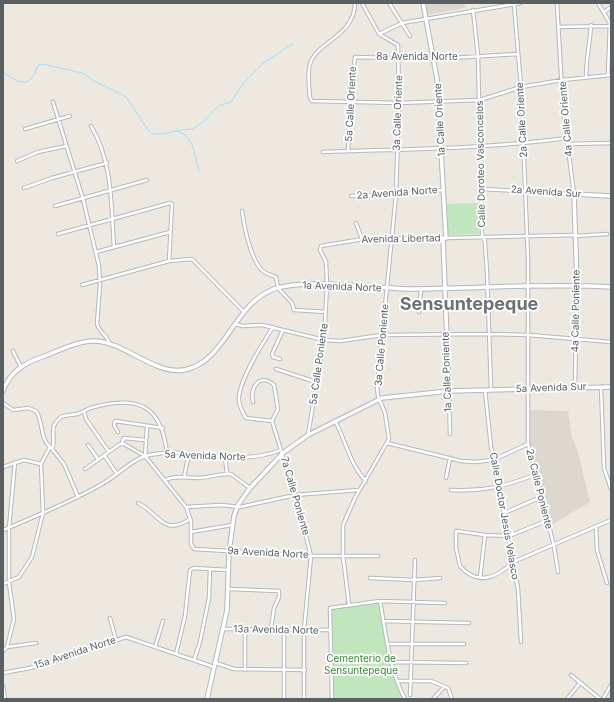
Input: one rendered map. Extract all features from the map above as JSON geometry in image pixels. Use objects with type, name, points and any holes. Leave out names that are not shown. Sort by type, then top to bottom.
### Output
[{"type":"street","points":[[355,3],[355,10],[348,25],[311,59],[309,69],[310,98],[312,101],[399,103],[480,100],[521,87],[562,80],[610,75],[610,24],[598,3]]},
{"type":"street","points":[[362,3],[379,34],[402,23],[426,17],[521,3]]},
{"type":"street","points":[[390,3],[410,36]]},
{"type":"street","name":"1a Calle Oriente","points":[[423,3],[434,59],[439,101],[445,238]]},
{"type":"street","name":"4a Calle Oriente","points":[[557,3],[567,138],[574,194],[575,235]]},
{"type":"street","name":"2a Calle Oriente","points":[[514,4],[521,87],[524,144],[524,190],[528,236]]},
{"type":"street","points":[[604,12],[611,7]]},
{"type":"street","name":"Calle Doroteo Vasconcelos","points":[[472,10],[478,56],[482,238],[485,242],[488,287],[488,334],[491,389]]},
{"type":"street","points":[[558,27],[610,24]]},
{"type":"street","points":[[586,77],[586,63],[590,49],[591,25]]},
{"type":"street","name":"3a Calle Oriente","points":[[379,34],[398,45],[400,58],[396,150],[396,195],[392,239]]},
{"type":"street","name":"8a Avenida Norte","points":[[355,57],[434,59],[518,54]]},
{"type":"street","name":"5a Calle Oriente","points":[[348,151],[350,102],[355,57]]},
{"type":"street","points":[[53,102],[90,225],[100,280],[97,324],[100,331],[109,340],[109,344]]},
{"type":"street","points":[[25,129],[70,116]]},
{"type":"street","points":[[91,126],[98,137],[107,163],[114,247]]},
{"type":"street","points":[[323,152],[481,147],[524,144],[567,138]]},
{"type":"street","points":[[568,144],[611,143]]},
{"type":"street","points":[[17,161],[38,152],[66,146]]},
{"type":"street","points":[[24,188],[52,178],[107,163]]},
{"type":"street","points":[[55,206],[147,180]]},
{"type":"street","name":"2a Avenida Sur","points":[[482,189],[524,190],[611,196]]},
{"type":"street","name":"2a Avenida Norte","points":[[351,196],[396,195],[443,190]]},
{"type":"street","points":[[58,234],[170,203],[171,232],[169,261]]},
{"type":"street","points":[[242,211],[248,237],[260,268],[268,274],[276,277],[278,288],[292,303],[295,311],[326,312]]},
{"type":"street","points":[[356,223],[362,239]]},
{"type":"street","points":[[96,252],[171,232]]},
{"type":"street","name":"Avenida Libertad","points":[[321,246],[362,239],[482,238],[607,234]]},
{"type":"street","name":"4a Calle Poniente","points":[[575,235],[577,285],[575,388]]},
{"type":"street","name":"2a Calle Poniente","points":[[528,236],[528,444],[546,521],[554,546],[558,572]]},
{"type":"street","name":"1a Calle Poniente","points":[[445,238],[446,336],[450,434]]},
{"type":"street","name":"3a Calle Poniente","points":[[349,605],[343,556],[343,525],[359,490],[366,481],[387,443],[389,436],[387,423],[377,388],[392,239]]},
{"type":"street","name":"5a Calle Poniente","points":[[308,435],[324,340],[326,312],[326,262],[320,250],[321,246]]},
{"type":"street","points":[[82,285],[169,261],[192,259],[244,312]]},
{"type":"street","name":"1a Avenida Norte","points":[[234,324],[244,312],[264,294],[278,288],[311,285],[422,289],[577,285],[611,287]]},
{"type":"street","points":[[419,312],[422,289]]},
{"type":"street","points":[[3,390],[9,377],[21,367],[39,358],[84,343],[97,341],[109,344],[162,367],[174,370],[185,370],[199,365],[209,358],[234,324],[243,326],[262,325],[324,340],[340,341],[382,335],[446,336],[488,334],[528,335],[611,342]]},
{"type":"street","points":[[253,402],[252,392],[255,383],[259,380],[264,380],[272,383],[276,390],[278,409],[272,421],[246,418],[239,400],[240,393],[253,361],[273,327]]},
{"type":"street","points":[[280,359],[273,357],[272,354],[283,330]]},
{"type":"street","points":[[13,351],[21,367]]},
{"type":"street","points":[[276,369],[316,382]]},
{"type":"street","points":[[601,387],[604,468],[611,489]]},
{"type":"street","name":"5a Avenida Sur","points":[[491,389],[611,387]]},
{"type":"street","name":"5a Avenida Norte","points":[[3,530],[78,497],[101,485],[145,456],[189,454],[225,458],[249,458],[282,452],[308,435],[379,399],[400,395],[491,389]]},
{"type":"street","name":"Calle Doctor Jesús Velasco","points":[[485,390],[487,418],[509,536],[513,571],[518,589],[521,642]]},
{"type":"street","points":[[3,403],[12,410],[28,408],[36,411],[40,420],[42,436],[64,464],[78,497]]},
{"type":"street","points":[[3,584],[20,578],[32,558],[43,513],[41,464],[54,445],[52,430],[57,420],[61,417],[93,407],[116,403],[132,403],[141,406],[154,415],[163,428],[167,454]]},
{"type":"street","points":[[84,411],[86,419],[109,452]]},
{"type":"street","points":[[118,432],[114,425],[115,421],[147,427],[163,428]]},
{"type":"street","name":"7a Calle Poniente","points":[[272,421],[295,495],[311,556],[304,630],[304,699]]},
{"type":"street","points":[[335,421],[345,439],[354,466],[366,481]]},
{"type":"street","points":[[145,456],[147,427]]},
{"type":"street","points":[[85,469],[122,443],[124,438],[145,440]]},
{"type":"street","points":[[122,443],[145,456],[165,480],[186,508],[190,519],[192,532],[232,525]]},
{"type":"street","points":[[387,443],[450,458],[475,462],[494,460],[528,444]]},
{"type":"street","points":[[88,445],[98,459]]},
{"type":"street","points":[[207,699],[227,610],[229,589],[229,552],[232,525],[237,507],[250,488],[282,452]]},
{"type":"street","points":[[184,478],[189,454]]},
{"type":"street","points":[[104,455],[117,474]]},
{"type":"street","points":[[225,458],[227,473]]},
{"type":"street","points":[[446,478],[450,458]]},
{"type":"street","points":[[3,467],[24,460],[41,464]]},
{"type":"street","points":[[7,647],[14,619],[9,583],[9,528],[15,462]]},
{"type":"street","points":[[165,480],[170,478],[199,478],[227,473],[236,476],[250,488]]},
{"type":"street","points":[[451,490],[472,492],[499,488],[535,475]]},
{"type":"street","points":[[186,508],[221,505],[237,507],[295,495],[359,490]]},
{"type":"street","points":[[504,513],[541,497]]},
{"type":"street","points":[[138,503],[168,526],[178,525],[190,519]]},
{"type":"street","points":[[546,521],[509,536],[485,535],[456,531],[454,537],[460,566],[464,570],[480,578],[488,579],[508,568],[513,562],[554,546],[611,520]]},
{"type":"street","points":[[596,526],[597,550],[607,584]]},
{"type":"street","name":"9a Avenida Norte","points":[[192,532],[192,548],[229,552],[311,556],[378,556]]},
{"type":"street","points":[[480,578],[485,535]]},
{"type":"street","points":[[410,695],[410,662],[415,560]]},
{"type":"street","points":[[176,654],[185,616],[189,571],[194,568],[229,570]]},
{"type":"street","points":[[194,660],[200,642],[209,598],[210,570]]},
{"type":"street","points":[[370,578],[414,580],[440,578]]},
{"type":"street","points":[[229,589],[279,591],[279,597],[274,608],[271,630]]},
{"type":"street","points":[[380,601],[391,662],[405,699]]},
{"type":"street","points":[[332,699],[329,609],[380,601],[445,603]]},
{"type":"street","points":[[110,618],[116,640]]},
{"type":"street","points":[[156,647],[163,621]]},
{"type":"street","points":[[383,621],[469,623]]},
{"type":"street","name":"13a Avenida Norte","points":[[223,629],[329,630]]},
{"type":"street","points":[[284,629],[284,699]]},
{"type":"street","points":[[245,630],[245,670]]},
{"type":"street","name":"15a Avenida Norte","points":[[3,673],[30,668],[62,659],[128,637],[194,660],[230,669],[304,670]]},
{"type":"street","points":[[3,650],[7,647],[36,642]]},
{"type":"street","points":[[387,644],[464,644]]},
{"type":"street","points":[[391,662],[466,663]]},
{"type":"street","points":[[571,675],[601,699],[611,685]]},
{"type":"street","points":[[397,681],[431,681],[449,689],[452,699]]},
{"type":"street","points":[[567,699],[580,683]]},
{"type":"street","points":[[3,686],[5,699]]},
{"type":"street","points":[[433,699],[444,687]]},
{"type":"shaded area","points":[[425,3],[464,3],[465,8],[427,15]]},
{"type":"shaded area","points":[[530,410],[568,411],[572,438],[577,448],[590,502],[550,526],[530,444]]},
{"type":"green space","points":[[478,203],[479,234],[448,235],[447,204]]},
{"type":"green space","name":"Cementerio de Sensuntepeque","points":[[379,602],[391,662],[405,699],[334,699],[329,609]]},
{"type":"waterway","points":[[3,72],[12,78],[24,82],[30,80],[38,65],[42,64],[83,73],[94,81],[127,98],[148,130],[152,134],[163,134],[179,130],[192,129],[203,122],[218,106],[231,102],[243,84],[262,64],[293,44]]},
{"type":"waterway","points":[[177,131],[187,137],[191,142],[199,171]]},
{"type":"district","name":"Sensuntepeque","points":[[469,305]]}]
